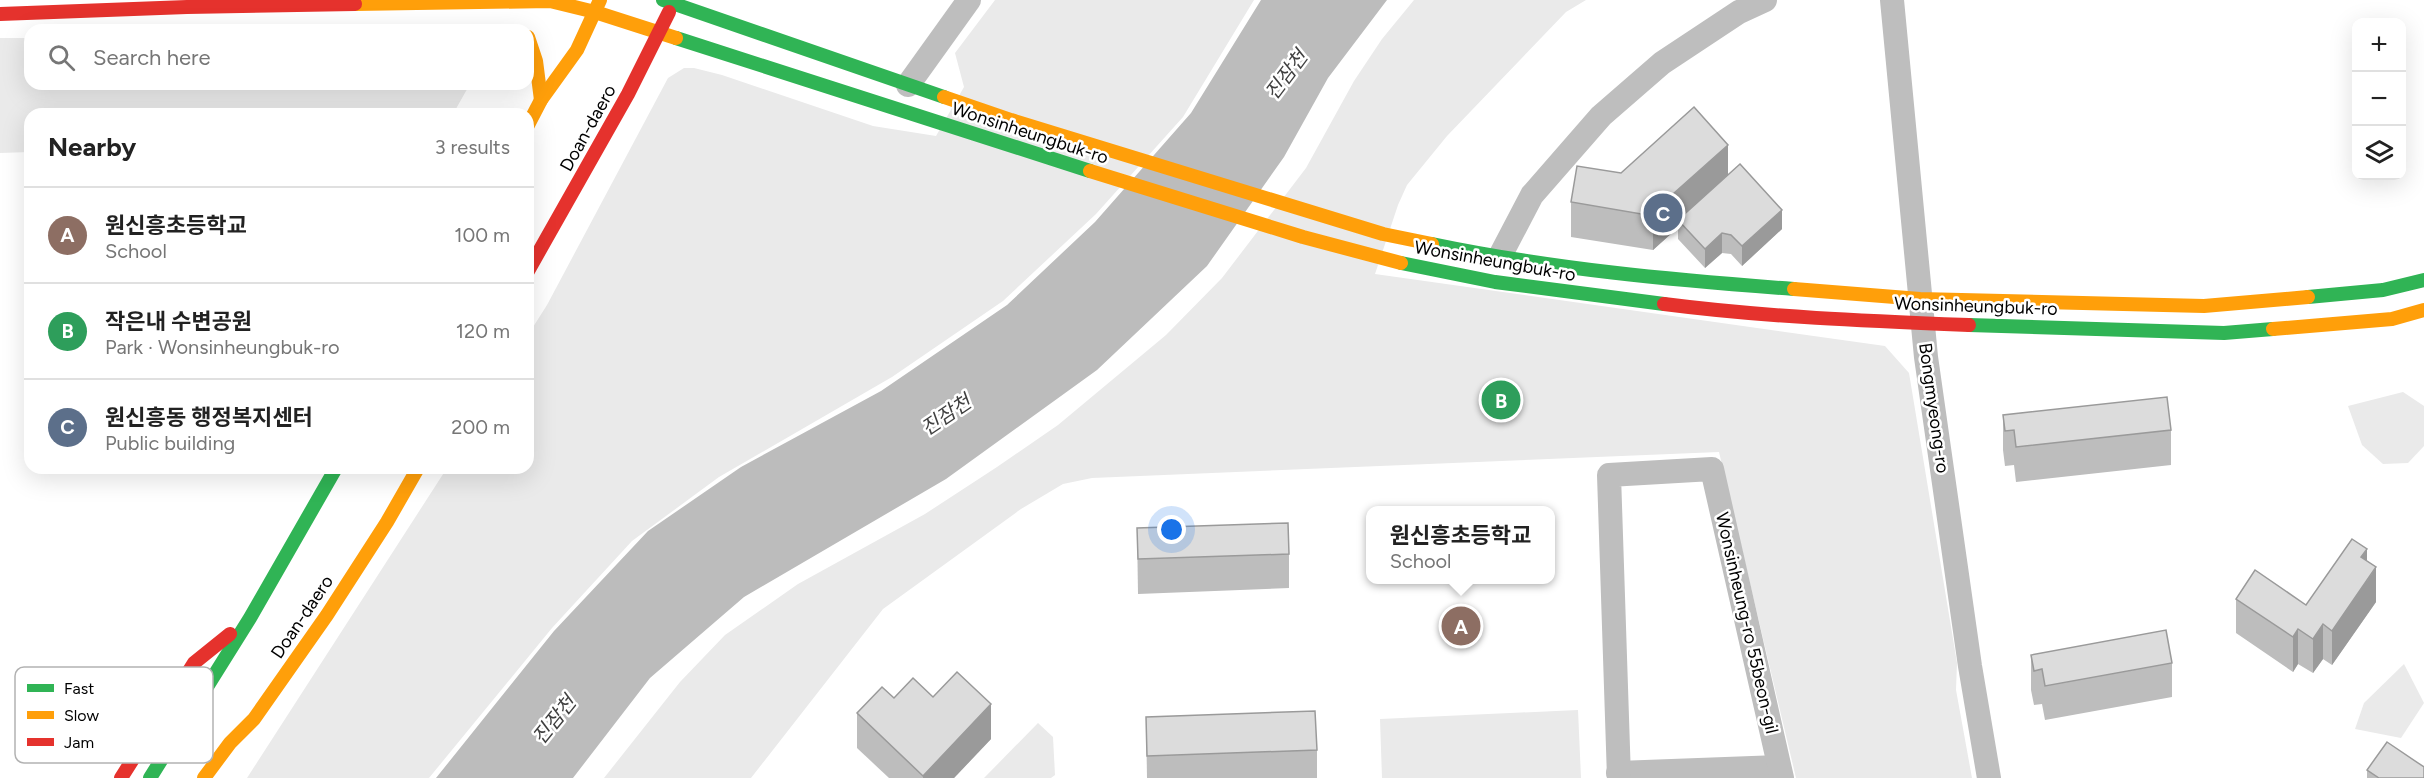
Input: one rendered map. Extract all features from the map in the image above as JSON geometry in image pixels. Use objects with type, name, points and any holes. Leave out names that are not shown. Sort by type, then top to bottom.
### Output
[{"type":"street","points":[[908,85],[969,0]]},
{"type":"street","points":[[1499,258],[1532,195],[1601,116],[1662,63],[1740,12],[1766,0]]},
{"type":"street","name":"Bongmyeong-ro","points":[[1892,0],[1921,311],[1970,666],[1989,778]]},
{"type":"street","points":[[484,1],[519,22]]},
{"type":"street","name":"Wonsinheungbuk-ro","points":[[0,14],[484,1],[550,1],[598,6],[660,33],[1070,165],[1376,258],[1495,282],[1708,310],[1921,311],[2204,306],[2383,290],[2424,280]]},
{"type":"street","name":"Wonsinheungbuk-ro","points":[[670,1],[908,85],[1085,143],[1383,234],[1499,258],[1921,311],[2224,333],[2392,319],[2424,310]]},
{"type":"street","name":"Doan-daero","points":[[534,260],[660,33],[670,1]]},
{"type":"street","points":[[534,113],[577,50],[598,6]]},
{"type":"street","points":[[534,55],[541,100]]},
{"type":"street","name":"Wonsinheung-ro 55beon-gil","points":[[1619,776],[1609,475],[1712,469],[1781,772]]},
{"type":"street","points":[[213,677],[250,618],[333,474]]},
{"type":"street","name":"Doan-daero","points":[[204,778],[230,743],[254,719],[357,568],[415,474]]},
{"type":"street","points":[[191,667],[250,618]]},
{"type":"street","points":[[244,749],[254,719]]},
{"type":"street","points":[[122,778],[131,763]]},
{"type":"street","points":[[150,778],[159,763]]},
{"type":"street","points":[[1619,776],[1781,772]]},
{"type":"shaded area","points":[[995,0],[1254,0],[1183,117],[1096,214],[1003,301],[892,377],[719,477],[632,541],[552,628],[429,778],[247,778],[443,474],[534,474],[534,326],[668,78],[684,68],[694,68],[722,75],[873,126],[936,136],[964,87],[955,53]]},
{"type":"shaded area","points":[[1414,0],[1586,0],[1566,12],[1447,136],[1407,185],[1375,274],[1885,346],[1909,373],[1957,663],[1956,690],[1972,778],[1796,778],[1719,452],[1092,478],[1063,484],[1021,509],[883,609],[751,778],[604,778],[680,682],[725,635],[798,584],[925,514],[997,467],[1058,425],[1166,335],[1222,278],[1306,168],[1354,81],[1382,39]]},
{"type":"shaded area","points":[[0,38],[24,38],[24,90],[467,90],[456,108],[24,108],[24,152],[0,153]]},
{"type":"shaded area","points":[[2403,392],[2424,406],[2424,446],[2408,463],[2383,464],[2362,445],[2348,406]]},
{"type":"shaded area","points":[[2404,664],[2424,703],[2401,738],[2355,729],[2364,703]]},
{"type":"shaded area","points":[[1578,710],[1581,778],[1382,778],[1380,719]]},
{"type":"shaded area","points":[[1038,723],[1053,737],[1055,775],[1051,778],[984,778]]},
{"type":"water","name":"진잠천","points":[[1261,0],[1387,0],[1328,78],[1284,157],[1207,266],[1097,370],[946,479],[744,597],[650,678],[573,778],[436,778],[554,631],[648,531],[741,467],[881,391],[1007,305],[1095,222],[1191,113]]},
{"type":"building","points":[[1694,107],[1728,145],[1672,195],[1673,197],[1653,216],[1571,202],[1577,166],[1621,173]]},
{"type":"building","points":[[1740,164],[1782,210],[1742,246],[1731,235],[1722,233],[1705,249],[1678,220]]},
{"type":"building","points":[[2167,397],[2171,430],[2016,447],[2014,430],[2005,431],[2003,415]]},
{"type":"building","points":[[1288,523],[1289,554],[1138,559],[1137,528]]},
{"type":"building","points":[[2352,539],[2367,549],[2361,557],[2376,567],[2332,631],[2323,624],[2313,639],[2298,629],[2293,637],[2236,599],[2255,570],[2306,605]]},
{"type":"building","points":[[2166,630],[2172,663],[2045,686],[2042,669],[2034,671],[2031,655]]},
{"type":"building","points":[[957,672],[991,704],[923,776],[857,713],[882,687],[894,698],[913,678],[933,697]]},
{"type":"building","points":[[1315,711],[1317,750],[1147,756],[1146,717]]},
{"type":"building","points":[[2387,742],[2424,767],[2424,778],[2379,778],[2367,770]]},
{"type":"traffic: fast","points":[[663,0],[944,97]]},
{"type":"traffic: fast","points":[[676,38],[1090,171]]},
{"type":"traffic: fast","points":[[1432,244],[1477,253],[1612,272],[1794,289]]},
{"type":"traffic: fast","points":[[1401,263],[1495,282],[1664,304]]},
{"type":"traffic: fast","points":[[2308,297],[2383,290],[2424,280]]},
{"type":"traffic: fast","points":[[1969,325],[2224,333],[2273,329]]},
{"type":"traffic: fast","points":[[213,677],[250,618],[333,474]]},
{"type":"traffic: fast","points":[[150,778],[159,763]]},
{"type":"traffic: slow","points":[[534,113],[577,50],[600,0]]},
{"type":"traffic: slow","points":[[355,4],[550,1],[595,12],[676,38]]},
{"type":"traffic: slow","points":[[534,55],[541,100]]},
{"type":"traffic: slow","points":[[944,97],[1011,120],[1383,234],[1432,244]]},
{"type":"traffic: slow","points":[[1090,171],[1303,237],[1401,263]]},
{"type":"traffic: slow","points":[[1794,289],[1920,299],[2204,306],[2308,297]]},
{"type":"traffic: slow","points":[[2273,329],[2392,319],[2424,310]]},
{"type":"traffic: slow","points":[[204,778],[230,743],[254,719],[327,615],[387,522],[415,474]]},
{"type":"traffic: jam","points":[[0,14],[355,4]]},
{"type":"traffic: jam","points":[[534,260],[628,94],[669,12]]},
{"type":"traffic: jam","points":[[1664,304],[1778,315],[1969,325]]},
{"type":"traffic: jam","points":[[191,667],[230,634]]},
{"type":"traffic: jam","points":[[121,778],[131,763]]},
{"type":"place","name":"원신흥동 행정복지센터","points":[[1663,213]]},
{"type":"place","name":"작은내 수변공원","points":[[1501,400]]},
{"type":"place","name":"원신흥초등학교","points":[[1461,626]]}]
